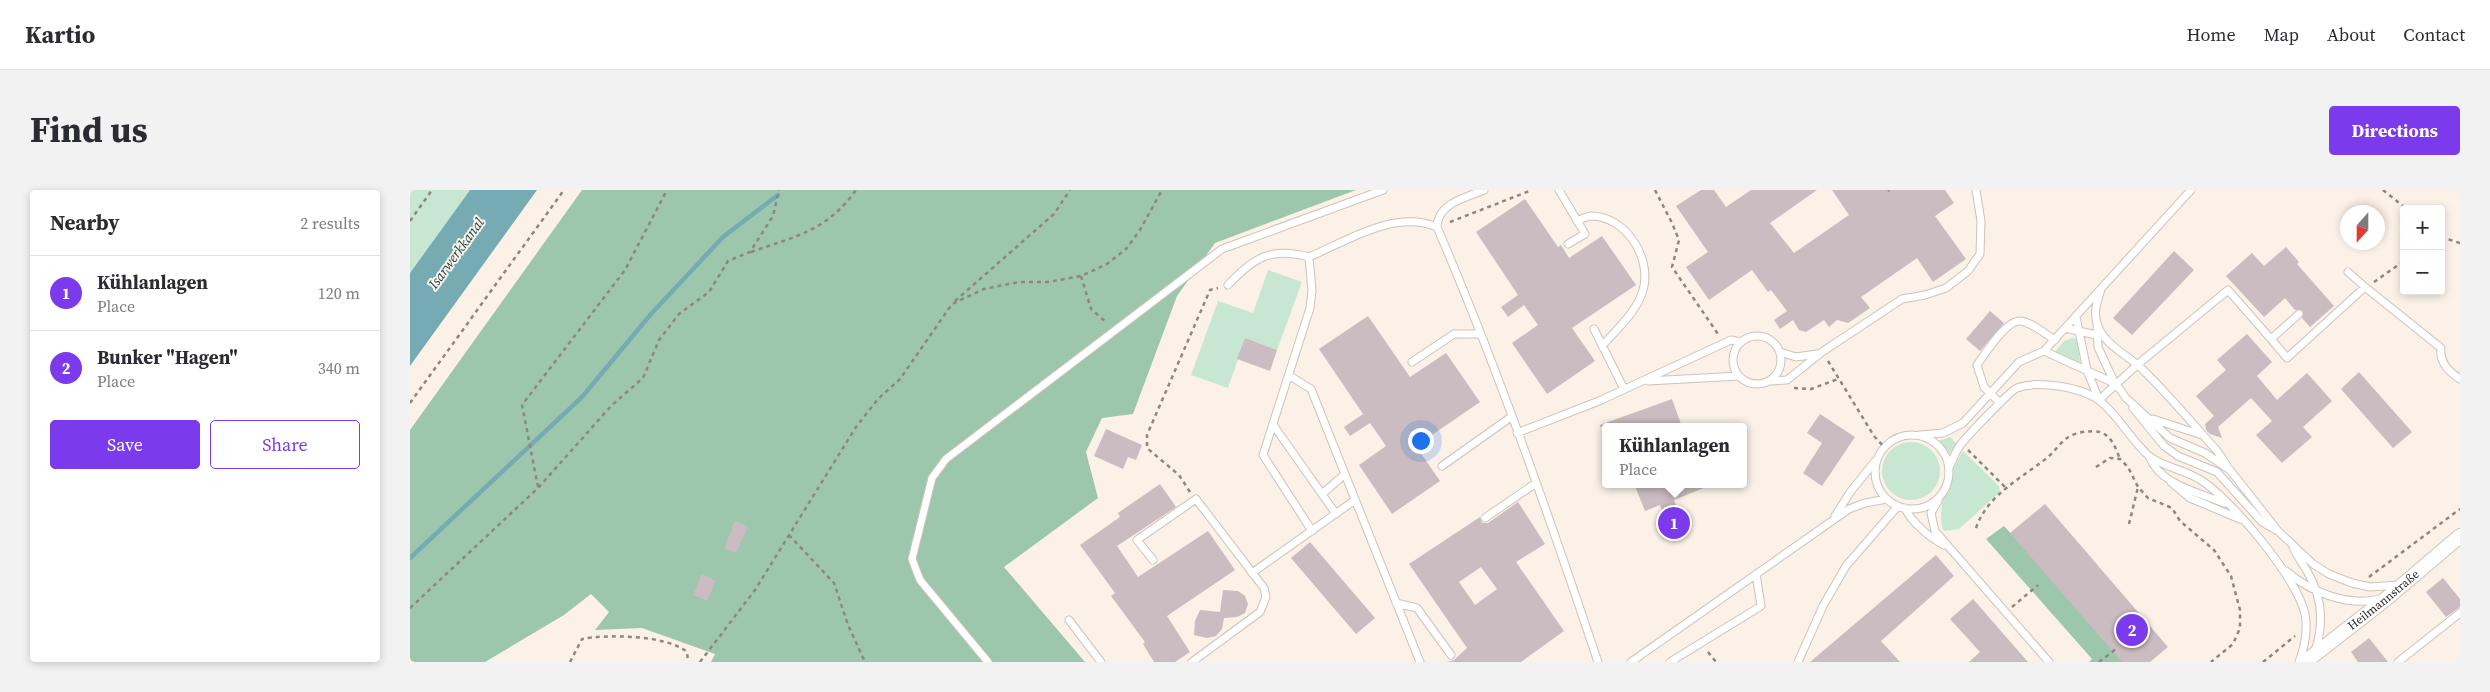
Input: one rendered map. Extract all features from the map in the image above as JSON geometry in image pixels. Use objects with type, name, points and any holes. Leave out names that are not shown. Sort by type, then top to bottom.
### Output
[{"type":"street","name":"Heilmannstraße","points":[[2309,659],[2387,598],[2460,536]]},
{"type":"lane","points":[[988,662],[920,580],[912,559],[932,478],[946,459],[1222,249],[1383,190]]},
{"type":"lane","points":[[1484,190],[1444,208],[1437,217],[1437,227],[1480,334],[1536,483],[1598,662]]},
{"type":"lane","points":[[1559,190],[1585,234],[1568,244]]},
{"type":"lane","points":[[1770,381],[1781,365],[1780,352],[1777,346],[1766,338],[1753,336],[1741,342],[1734,352],[1732,359],[1739,376],[1750,384],[1787,380],[1822,352],[1902,299],[1925,296],[1946,288],[1968,271],[1980,254],[1982,221],[1976,190]]},
{"type":"lane","points":[[1832,521],[1851,491],[1878,458],[1884,447],[1900,437],[1943,433],[1963,423],[2019,362],[2044,351],[2191,190]]},
{"type":"lane","points":[[1577,221],[1591,216],[1616,223],[1628,233],[1640,252],[1645,272],[1644,286],[1639,302],[1602,346]]},
{"type":"lane","points":[[1228,285],[1256,261],[1272,253],[1292,252],[1309,257],[1378,227],[1393,224],[1424,222],[1437,227]]},
{"type":"lane","points":[[1309,257],[1312,282],[1310,308],[1274,426],[1262,455],[1312,531]]},
{"type":"lane","points":[[2348,272],[2441,348],[2440,355],[2450,373],[2460,379]]},
{"type":"lane","points":[[2099,400],[2228,290],[2287,358],[2365,287]]},
{"type":"lane","points":[[2101,289],[2095,312],[2098,347],[2116,384],[2126,398],[2164,446],[2178,456],[2217,472],[2262,522],[2278,531]]},
{"type":"lane","points":[[2271,339],[2299,314]]},
{"type":"lane","points":[[2076,317],[2087,370],[2099,400],[2149,456],[2198,478],[2211,487],[2244,521],[2298,594],[2305,614],[2306,641],[2299,662]]},
{"type":"lane","points":[[2000,403],[1984,387],[1977,365],[2009,324],[2020,321],[2034,326],[2054,340]]},
{"type":"lane","points":[[2097,324],[2106,339],[2116,350],[2138,365],[2202,436],[2278,531],[2313,564],[2329,574],[2370,587],[2403,584]]},
{"type":"lane","points":[[2066,328],[2080,330],[2106,339]]},
{"type":"lane","points":[[1594,329],[1624,389]]},
{"type":"lane","points":[[1412,362],[1454,334],[1480,334]]},
{"type":"lane","points":[[1517,433],[1600,401],[1731,340],[1741,342]]},
{"type":"lane","points":[[2044,351],[2116,384]]},
{"type":"lane","points":[[1780,352],[1796,357],[1822,352]]},
{"type":"lane","points":[[1290,376],[1311,389],[1420,662]]},
{"type":"lane","points":[[1642,381],[1739,376]]},
{"type":"lane","points":[[2049,662],[1935,531],[1931,513],[1946,487],[1949,468],[1962,443],[2015,388],[2038,383],[2082,392],[2099,400]]},
{"type":"lane","points":[[2126,398],[2170,438],[2206,453],[2230,470]]},
{"type":"lane","points":[[1442,466],[1511,417]]},
{"type":"lane","points":[[2150,418],[2202,436]]},
{"type":"lane","points":[[1274,426],[1336,514]]},
{"type":"lane","points":[[1920,436],[1940,447],[1946,456],[1949,468]]},
{"type":"lane","points":[[2149,456],[2152,466],[2190,498],[2244,521]]},
{"type":"lane","points":[[1878,458],[1876,480],[1887,500]]},
{"type":"lane","points":[[1322,494],[1345,474]]},
{"type":"lane","points":[[2169,480],[2227,504]]},
{"type":"lane","points":[[1485,518],[1536,483]]},
{"type":"lane","points":[[1798,662],[1823,606],[1846,566],[1902,507],[1924,507],[1941,496]]},
{"type":"lane","points":[[1153,560],[1137,540],[1196,499],[1264,588],[1266,597],[1260,612],[1192,662]]},
{"type":"lane","points":[[1252,573],[1355,500]]},
{"type":"lane","points":[[1631,662],[1856,506],[1887,500],[1902,507],[1915,522],[1936,540],[1948,546]]},
{"type":"lane","points":[[2292,544],[2315,589],[2320,610],[2321,628],[2309,659]]},
{"type":"lane","points":[[2273,558],[2288,573],[2315,589],[2336,598],[2355,602],[2371,602],[2387,598]]},
{"type":"lane","points":[[1670,662],[1761,606],[1756,574]]},
{"type":"lane","points":[[1396,603],[1417,608],[1451,655]]},
{"type":"lane","points":[[2398,662],[2460,613]]},
{"type":"lane","points":[[1069,620],[1101,662]]},
{"type":"path","points":[[410,221],[432,190]]},
{"type":"path","points":[[410,403],[564,190]]},
{"type":"path","points":[[538,488],[522,405],[625,270],[667,190]]},
{"type":"path","points":[[750,252],[773,216],[779,190]]},
{"type":"path","points":[[410,608],[538,488],[612,405],[643,378],[659,340],[679,314],[709,292],[728,261],[822,226],[845,205],[856,190]]},
{"type":"path","points":[[700,662],[755,590],[856,427],[878,399],[900,379],[952,304],[1054,214],[1070,190]]},
{"type":"path","points":[[952,304],[984,289],[1019,282],[1048,282],[1081,276],[1107,264],[1126,249],[1140,230],[1162,190]]},
{"type":"path","points":[[1437,227],[1532,190]]},
{"type":"path","points":[[1655,190],[1672,222],[1678,240],[1672,268],[1725,343]]},
{"type":"path","points":[[2384,190],[2402,205]]},
{"type":"path","points":[[2445,238],[2460,243]]},
{"type":"path","points":[[2365,287],[2400,264]]},
{"type":"path","points":[[1081,276],[1091,308],[1108,324],[1121,326]]},
{"type":"path","points":[[1196,499],[1179,475],[1147,448],[1147,435],[1210,290],[1228,285]]},
{"type":"path","points":[[1822,352],[1874,436],[1884,447]]},
{"type":"path","points":[[1787,380],[1793,388],[1811,389],[1838,379]]},
{"type":"path","points":[[1976,528],[1980,514],[2006,488],[2050,456],[2067,438],[2080,432],[2101,432],[2114,442],[2120,459],[2128,467],[2138,487],[2148,498],[2172,508],[2180,521],[2214,550],[2230,576],[2240,610],[2240,628],[2233,644],[2211,662]]},
{"type":"path","points":[[1962,443],[2006,488]]},
{"type":"path","points":[[2096,467],[2110,458],[2120,459]]},
{"type":"path","points":[[2129,524],[2138,487]]},
{"type":"path","points":[[789,535],[834,583],[848,625],[865,662]]},
{"type":"path","points":[[2006,612],[2038,585]]},
{"type":"path","points":[[570,662],[582,639],[614,636],[666,641],[679,645],[687,652],[688,662]]},
{"type":"path","points":[[2099,662],[2116,649]]},
{"type":"green space","points":[[410,190],[470,190],[410,273]]},
{"type":"green space","points":[[582,190],[1356,190],[1215,243],[1177,296],[1133,414],[1102,418],[1086,452],[1098,498],[1004,567],[1085,662],[711,662],[715,654],[642,628],[595,630],[609,612],[591,594],[564,615],[485,662],[410,662],[410,430]]},
{"type":"green space","points":[[1268,270],[1302,282],[1277,350],[1245,339],[1228,388],[1191,375],[1218,301],[1253,313]]},
{"type":"green space","points":[[2072,338],[2077,339],[2080,363],[2054,353],[2064,341]]},
{"type":"green space","points":[[1950,437],[1957,444],[1948,455],[1938,441]]},
{"type":"green space","points":[[1905,442],[1917,442],[1932,450],[1940,465],[1940,477],[1932,492],[1917,500],[1905,500],[1890,492],[1882,477],[1882,465],[1890,450]]},
{"type":"green space","points":[[1963,451],[1999,486],[2000,492],[1959,529],[1944,531],[1941,523],[1943,502],[1954,468]]},
{"type":"green space","points":[[2004,526],[2128,662],[2089,662],[2092,659],[1986,539]]},
{"type":"water","name":"Isarwerkkanal","points":[[470,190],[537,190],[410,366],[410,273]]},
{"type":"building","points":[[1701,190],[1714,190],[1726,207],[1751,190],[1817,190],[1770,223],[1794,253],[1849,215],[1832,190],[1945,190],[1954,203],[1935,216],[1966,259],[1933,282],[1917,258],[1861,297],[1870,308],[1848,323],[1837,320],[1829,327],[1824,320],[1806,332],[1799,330],[1793,320],[1780,329],[1774,320],[1787,311],[1771,290],[1768,292],[1752,270],[1709,300],[1686,267],[1708,252],[1676,206]]},
{"type":"building","points":[[1525,199],[1558,247],[1561,245],[1569,258],[1602,236],[1636,285],[1572,328],[1595,361],[1547,394],[1512,343],[1538,325],[1524,305],[1508,317],[1501,307],[1518,295],[1476,232]]},
{"type":"building","points":[[2286,247],[2299,262],[2297,264],[2334,306],[2310,327],[2302,318],[2303,311],[2295,310],[2285,298],[2264,317],[2226,276],[2252,253],[2264,266]]},
{"type":"building","points":[[2174,251],[2194,270],[2132,335],[2113,318]]},
{"type":"building","points":[[1990,311],[2004,323],[1980,351],[1966,339]]},
{"type":"building","points":[[1368,316],[1410,377],[1446,353],[1480,402],[1416,446],[1440,481],[1392,514],[1359,465],[1386,446],[1370,423],[1350,436],[1344,427],[1363,414],[1319,349]]},
{"type":"building","points":[[2247,334],[2272,362],[2257,376],[2277,400],[2307,373],[2332,401],[2303,427],[2312,437],[2282,463],[2256,435],[2272,421],[2251,398],[2218,427],[2222,438],[2210,434],[2206,430],[2205,424],[2214,416],[2196,396],[2226,370],[2217,360]]},
{"type":"building","points":[[1245,338],[1277,350],[1270,371],[1237,359]]},
{"type":"building","points":[[2359,372],[2412,432],[2393,448],[2341,389]]},
{"type":"building","points":[[1672,399],[1681,423],[1606,423]]},
{"type":"building","points":[[1820,414],[1855,437],[1822,486],[1803,473],[1822,443],[1807,433]]},
{"type":"building","points":[[1106,429],[1142,445],[1136,460],[1128,457],[1123,469],[1094,456]]},
{"type":"building","points":[[1160,484],[1176,507],[1117,546],[1138,577],[1208,531],[1235,570],[1167,616],[1190,652],[1175,662],[1154,662],[1143,644],[1145,642],[1111,596],[1115,593],[1080,545],[1120,517],[1118,513]]},
{"type":"building","points":[[1636,488],[1704,488],[1674,500],[1683,527],[1669,532],[1660,505],[1645,511]]},
{"type":"building","points":[[1518,502],[1545,544],[1516,562],[1564,631],[1521,662],[1447,662],[1454,660],[1467,648],[1409,564],[1480,517],[1482,523],[1488,523]],"holes":[[[1481,567],[1497,589],[1475,605],[1459,582]]]},
{"type":"building","points":[[2045,504],[2168,647],[2150,662],[2122,662],[2010,533]]},
{"type":"building","points":[[735,521],[748,527],[736,553],[724,548]]},
{"type":"building","points":[[1310,542],[1375,618],[1356,634],[1291,558]]},
{"type":"building","points":[[1936,555],[1954,576],[1881,641],[1900,662],[1810,662]]},
{"type":"building","points":[[702,574],[716,581],[707,601],[693,595]]},
{"type":"building","points":[[2443,578],[2460,599],[2460,607],[2446,617],[2426,592]]},
{"type":"building","points":[[1223,590],[1238,591],[1245,596],[1248,604],[1245,613],[1237,617],[1224,618],[1222,629],[1216,636],[1207,638],[1194,635],[1195,621],[1200,610],[1220,612]]},
{"type":"building","points":[[1973,599],[2028,662],[1969,662],[1980,652],[1950,619]]},
{"type":"building","points":[[2369,638],[2388,662],[2358,662],[2351,652]]},
{"type":"waterway","points":[[410,558],[582,397],[651,314],[723,237],[778,195]]},
{"type":"place","name":"Kühlanlagen","points":[[1674,523]]},
{"type":"place","name":"Bunker \"Hagen\"","points":[[2132,630]]}]
